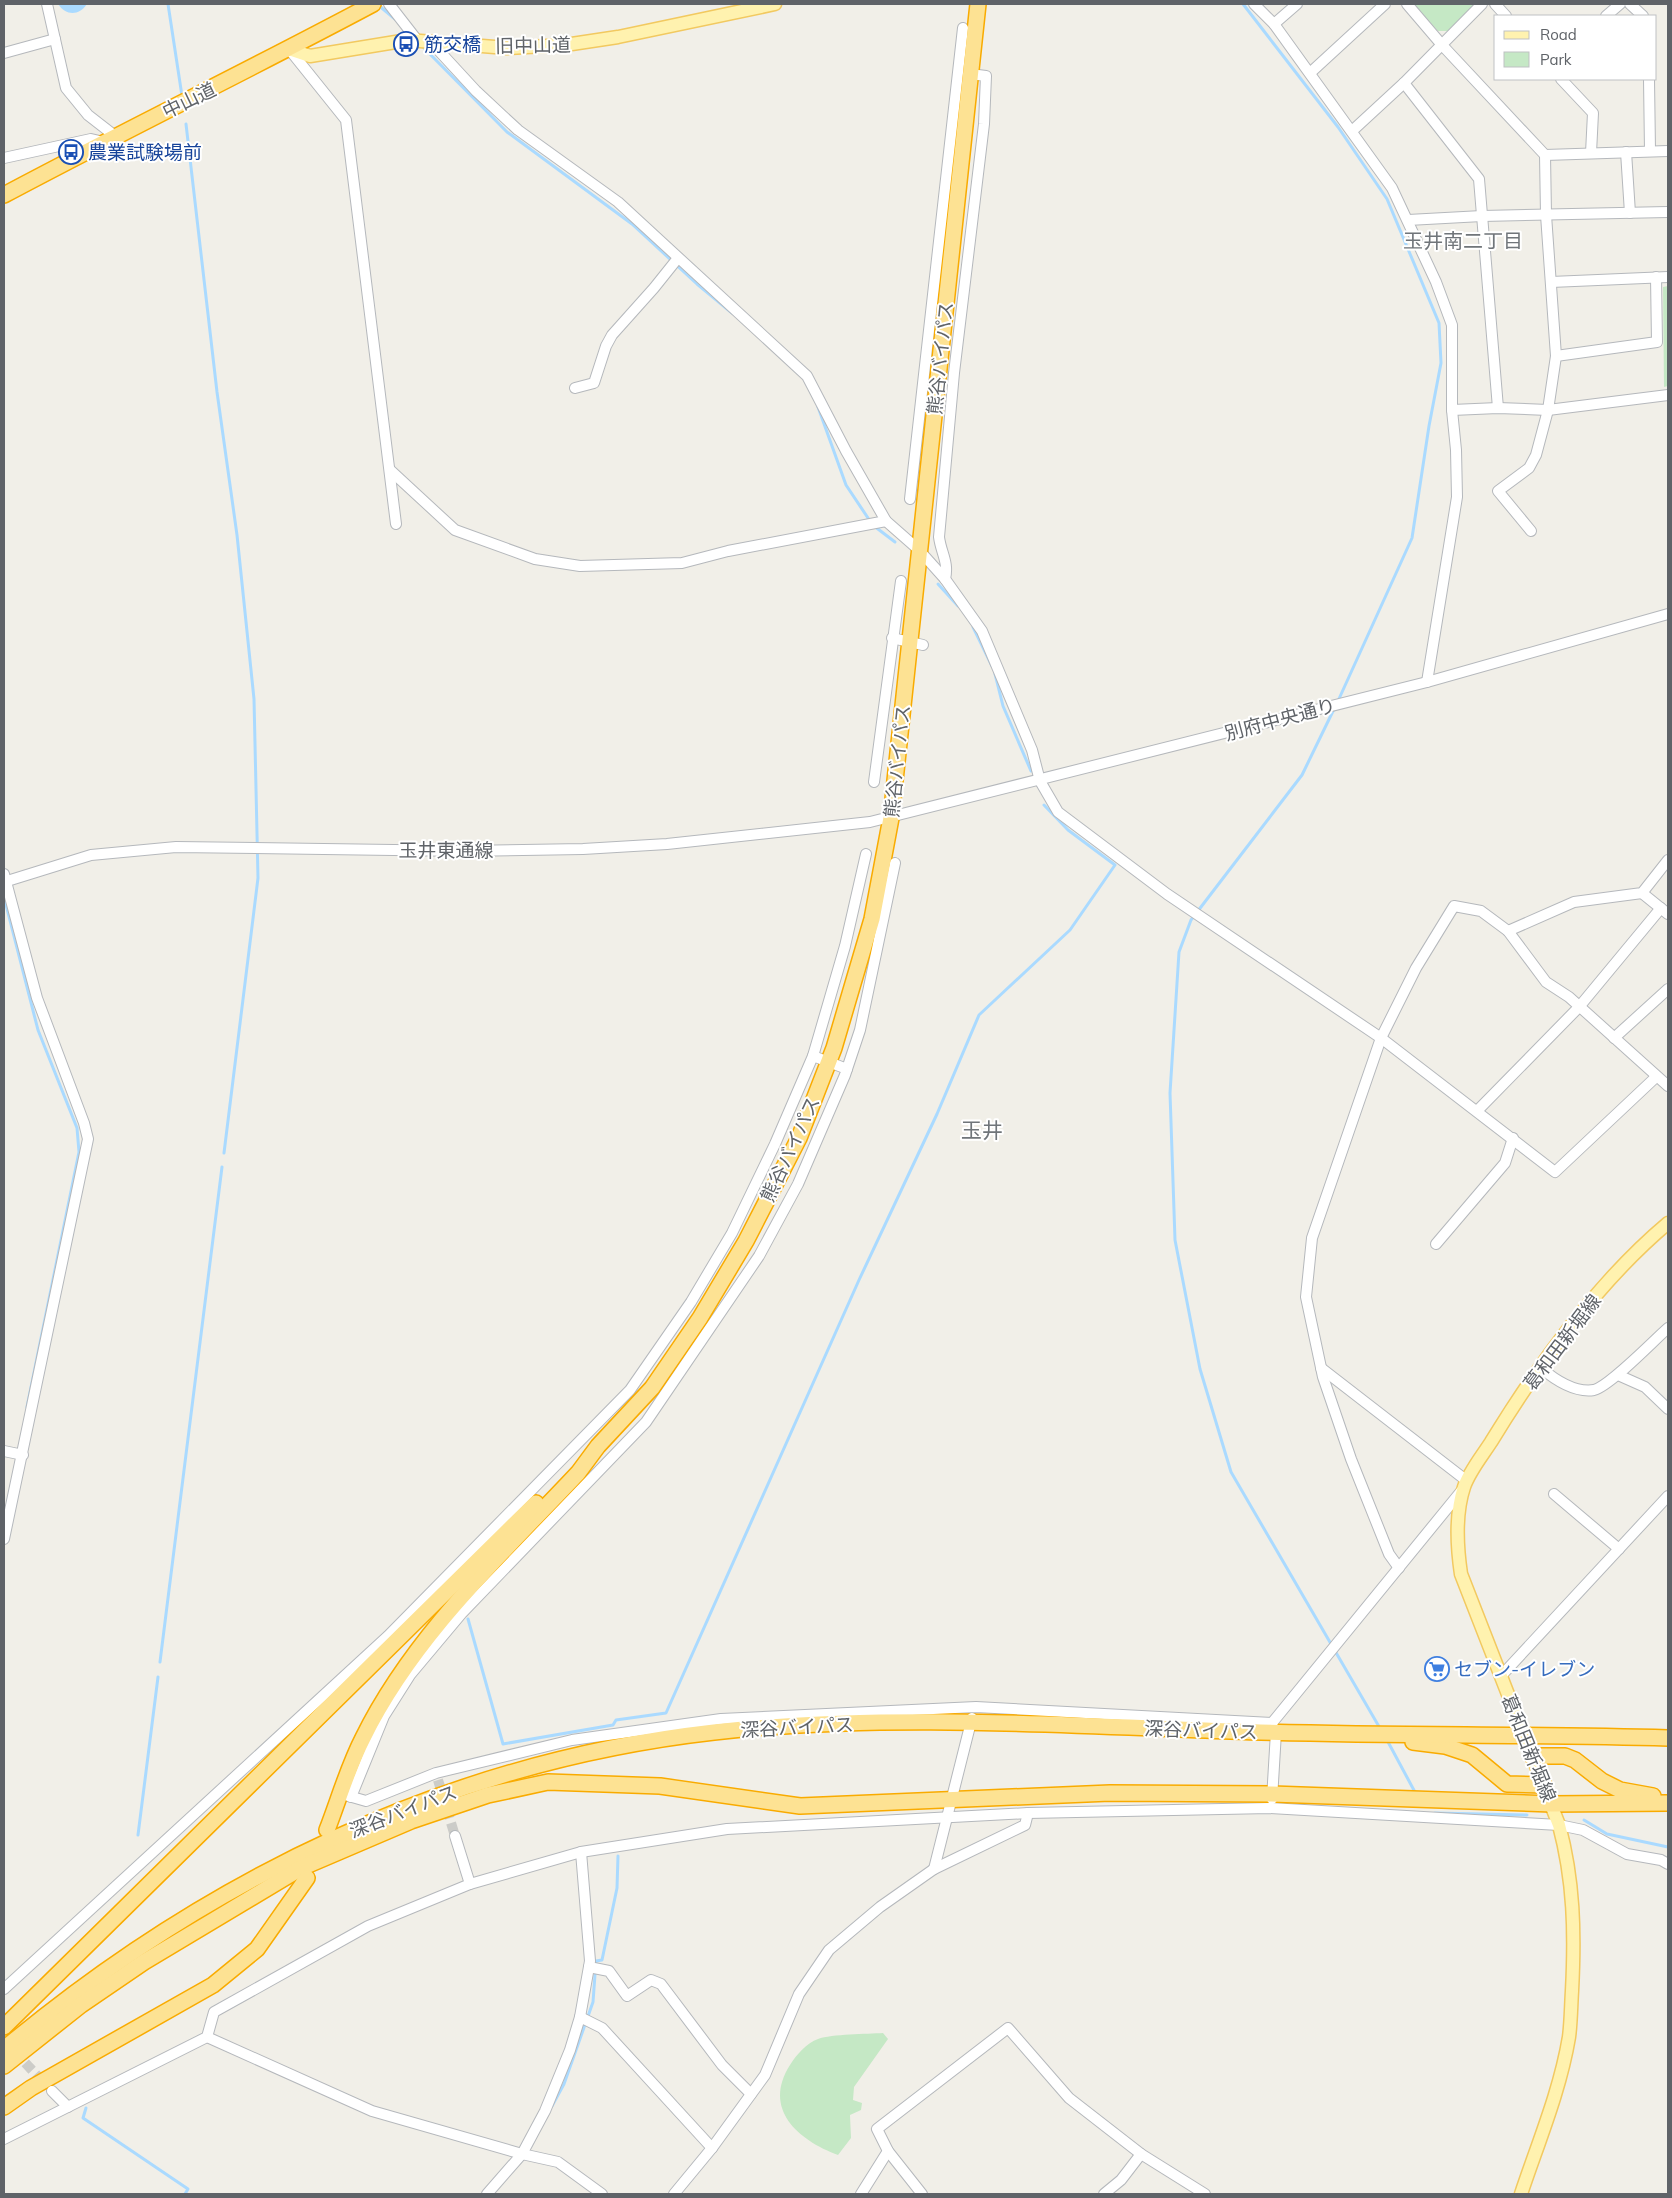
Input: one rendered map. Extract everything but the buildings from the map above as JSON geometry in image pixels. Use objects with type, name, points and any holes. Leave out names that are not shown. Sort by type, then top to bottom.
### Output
[{"type":"highway","name":"中山道","points":[[4,195],[109,139],[186,103],[373,4]]},
{"type":"highway","name":"熊谷バイパス","points":[[598,1446],[652,1388],[700,1318],[745,1244],[799,1138],[828,1062],[872,919],[891,818],[916,643],[919,550],[928,414],[958,127],[970,74],[978,4]]},
{"type":"highway","points":[[4,2027],[391,1639],[598,1446]]},
{"type":"highway","points":[[327,1830],[346,1796],[362,1738],[388,1694],[408,1671],[432,1631],[578,1473],[598,1446]]},
{"type":"highway","name":"深谷バイパス","points":[[4,2048],[49,2011],[129,1954],[212,1902],[286,1860],[407,1806],[500,1775],[612,1748],[712,1732],[806,1725],[970,1722],[1668,1738]]},
{"type":"highway","points":[[1387,1733],[1412,1742],[1445,1746],[1472,1755],[1507,1784],[1544,1785]]},
{"type":"highway","points":[[1532,1756],[1565,1756],[1575,1760],[1608,1784],[1620,1790],[1652,1795],[1664,1802]]},
{"type":"highway","name":"深谷バイパス","points":[[4,2066],[81,2005],[144,1962],[301,1868],[411,1821],[488,1795],[548,1782],[660,1786],[800,1806],[953,1798],[1110,1793],[1271,1800],[1419,1799],[1552,1804],[1664,1802]]},
{"type":"highway","points":[[4,2107],[31,2088],[213,1985],[257,1949],[307,1878]]},
{"type":"main road","name":"旧中山道","points":[[289,48],[310,56],[423,40],[507,48],[565,46],[618,38],[775,4]]},
{"type":"main road","name":"葛和田新堀線","points":[[1521,2194],[1561,2074],[1569,2036],[1575,1937],[1570,1879],[1559,1825],[1461,1574],[1457,1548],[1465,1484],[1503,1422],[1541,1368],[1616,1272],[1668,1223]]},
{"type":"street","points":[[47,4],[66,88],[109,139]]},
{"type":"street","points":[[389,4],[423,40],[518,130],[618,202],[807,376],[846,451],[886,521],[919,550],[945,579],[986,640],[1032,750],[1040,781],[1058,812],[1206,920],[1381,1038],[1555,1172],[1656,1076]]},
{"type":"street","points":[[1254,4],[1274,24],[1392,188],[1436,282],[1452,325],[1452,410],[1456,450],[1456,497],[1427,682]]},
{"type":"street","points":[[1274,24],[1297,4]]},
{"type":"street","points":[[1310,74],[1385,4]]},
{"type":"street","points":[[1407,4],[1442,45],[1545,155],[1546,215],[1556,356],[1548,410],[1536,455],[1529,468],[1498,490],[1531,531]]},
{"type":"street","points":[[1352,130],[1404,83],[1482,4]]},
{"type":"street","points":[[1495,4],[1505,15]]},
{"type":"street","points":[[1607,15],[1620,4]]},
{"type":"street","points":[[1630,4],[1642,15]]},
{"type":"street","points":[[958,127],[963,28]]},
{"type":"street","points":[[4,52],[55,39]]},
{"type":"street","points":[[289,48],[346,120],[396,524]]},
{"type":"street","points":[[945,579],[948,567],[940,548],[939,537],[954,373],[984,124],[986,86],[986,76],[970,74]]},
{"type":"street","points":[[1561,80],[1593,113],[1591,153]]},
{"type":"street","points":[[1649,80],[1650,151]]},
{"type":"street","points":[[1404,83],[1478,179],[1498,408]]},
{"type":"street","points":[[4,158],[91,139],[109,139]]},
{"type":"street","points":[[1545,155],[1668,151]]},
{"type":"street","points":[[1626,152],[1630,213]]},
{"type":"street","points":[[1408,220],[1482,216],[1668,212]]},
{"type":"street","points":[[575,388],[594,383],[606,346],[612,336],[678,258]]},
{"type":"street","points":[[1556,356],[1657,342],[1656,277]]},
{"type":"street","points":[[1551,282],[1668,277]]},
{"type":"street","points":[[1452,410],[1498,408],[1548,410],[1668,395]]},
{"type":"street","points":[[910,500],[928,414]]},
{"type":"street","points":[[390,470],[455,530],[535,559],[580,566],[682,563],[728,551],[886,521]]},
{"type":"street","points":[[874,782],[901,581]]},
{"type":"street","name":"別府中央通り","points":[[891,818],[1427,682],[1668,614]]},
{"type":"street","points":[[892,638],[916,643]]},
{"type":"street","name":"玉井東通線","points":[[5,879],[91,856],[176,847],[463,851],[583,849],[667,844],[797,831],[891,818]]},
{"type":"street","points":[[4,1989],[391,1639],[630,1390],[691,1302],[732,1233],[776,1144],[813,1056],[845,946],[866,854]]},
{"type":"street","points":[[1508,931],[1574,902],[1642,893],[1668,860]]},
{"type":"street","points":[[408,1671],[646,1422],[759,1256],[798,1184],[847,1069],[860,1030],[895,863]]},
{"type":"street","points":[[4,1539],[76,1187],[88,1139],[84,1122],[37,998],[5,879]]},
{"type":"street","points":[[1478,1111],[1579,1007],[1664,911],[1642,893]]},
{"type":"street","points":[[1399,1568],[1389,1554],[1366,1498],[1321,1368],[1306,1296],[1312,1238],[1381,1038],[1416,968],[1454,906],[1481,911],[1508,931],[1546,982],[1579,1007],[1668,1086]]},
{"type":"street","points":[[1614,1038],[1668,988]]},
{"type":"street","points":[[813,1056],[847,1069]]},
{"type":"street","points":[[1436,1244],[1505,1163],[1513,1138]]},
{"type":"street","points":[[732,1233],[759,1256]]},
{"type":"street","points":[[1541,1368],[1555,1379],[1576,1388],[1594,1390],[1618,1375],[1668,1328]]},
{"type":"street","points":[[1271,1800],[1274,1728],[1328,1654],[1465,1484],[1321,1368]]},
{"type":"street","points":[[1618,1375],[1645,1387],[1668,1409]]},
{"type":"street","points":[[7,1451],[22,1455]]},
{"type":"street","points":[[1554,1494],[1619,1549]]},
{"type":"street","points":[[1501,1676],[1668,1496]]},
{"type":"street","points":[[346,1796],[366,1802],[437,1777],[572,1740],[721,1718],[976,1708],[1274,1728]]},
{"type":"street","points":[[934,1869],[953,1798],[970,1722],[976,1708]]},
{"type":"street","points":[[4,2139],[208,2037],[214,2012],[368,1926],[470,1884],[580,1852],[727,1829],[1271,1800],[1559,1825],[1583,1830],[1627,1854],[1662,1860],[1668,1864]]},
{"type":"street","points":[[674,2194],[712,2148],[752,2094],[764,2075],[798,1994],[829,1950],[880,1907],[934,1869],[1025,1825],[1028,1813]]},
{"type":"street","points":[[455,1836],[470,1884]]},
{"type":"street","points":[[487,2194],[522,2154],[546,2111],[570,2050],[580,2018],[589,1967],[580,1852]]},
{"type":"street","points":[[589,1967],[609,1971],[627,1996],[651,1980],[662,1984],[722,2065],[752,2094]]},
{"type":"street","points":[[580,2018],[602,2028],[712,2148]]},
{"type":"street","points":[[922,2194],[888,2151],[878,2129],[1008,2028],[1069,2098],[1141,2154],[1205,2194]]},
{"type":"street","points":[[208,2037],[372,2111],[522,2154],[558,2162],[602,2194]]},
{"type":"street","points":[[52,2091],[68,2108]]},
{"type":"street","points":[[861,2194],[888,2151]]},
{"type":"street","points":[[1104,2194],[1121,2180],[1141,2154]]},
{"type":"green space","points":[[1413,4],[1476,4],[1450,31],[1438,31]]},
{"type":"green space","points":[[1668,286],[1668,386],[1664,387],[1663,287]]},
{"type":"green space","points":[[883,2033],[888,2039],[854,2087],[853,2100],[862,2103],[861,2110],[850,2115],[851,2138],[838,2155],[823,2149],[798,2132],[788,2121],[782,2109],[780,2096],[782,2081],[792,2061],[806,2046],[824,2037]]},
{"type":"water","points":[[58,4],[87,4],[80,11],[72,13],[65,11]]},
{"type":"waterway","points":[[168,4],[182,96]]},
{"type":"waterway","points":[[377,4],[395,19]]},
{"type":"waterway","points":[[1243,4],[1338,127],[1387,199],[1439,323],[1441,363],[1429,426],[1412,538],[1338,701]]},
{"type":"waterway","points":[[421,45],[507,132],[632,224],[697,284],[732,313]]},
{"type":"waterway","points":[[186,124],[217,392],[237,535],[254,699],[258,878],[224,1153]]},
{"type":"waterway","points":[[818,407],[846,485],[870,521]]},
{"type":"waterway","points":[[874,526],[895,542]]},
{"type":"waterway","points":[[938,584],[958,606]]},
{"type":"waterway","points":[[973,627],[992,666]]},
{"type":"waterway","points":[[995,674],[1003,706],[1031,771]]},
{"type":"waterway","points":[[1335,707],[1302,775],[1191,920],[1179,952],[1170,1093],[1175,1240],[1200,1369],[1231,1472],[1381,1730]]},
{"type":"waterway","points":[[468,1619],[503,1744],[613,1725],[616,1720],[666,1713],[859,1280],[937,1114],[979,1015],[1070,930],[1115,865],[1068,830],[1044,805]]},
{"type":"waterway","points":[[4,897],[38,1030],[77,1128],[79,1152],[27,1407]]},
{"type":"waterway","points":[[160,1662],[222,1167]]},
{"type":"waterway","points":[[138,1835],[158,1677]]},
{"type":"waterway","points":[[1387,1740],[1416,1794]]},
{"type":"waterway","points":[[1435,1813],[1527,1815]]},
{"type":"waterway","points":[[1584,1820],[1607,1834],[1668,1847]]},
{"type":"waterway","points":[[552,2106],[564,2084],[593,2002],[596,1961],[602,1960],[617,1888],[618,1856]]},
{"type":"waterway","points":[[86,2108],[83,2118],[188,2189],[185,2194]]},
{"type":"tunnel","points":[[438,1780],[455,1836]]},
{"type":"tunnel","points":[[15,2052],[46,2085]]},
{"type":"place","name":"筋交橋","points":[[406,44]]},
{"type":"place","name":"農業試験場前","points":[[71,152]]},
{"type":"place","name":"セブン-イレブン","points":[[1437,1669]]},
{"type":"district","name":"玉井南二丁目","points":[[1463,240]]},
{"type":"district","name":"玉井","points":[[982,1130]]}]
